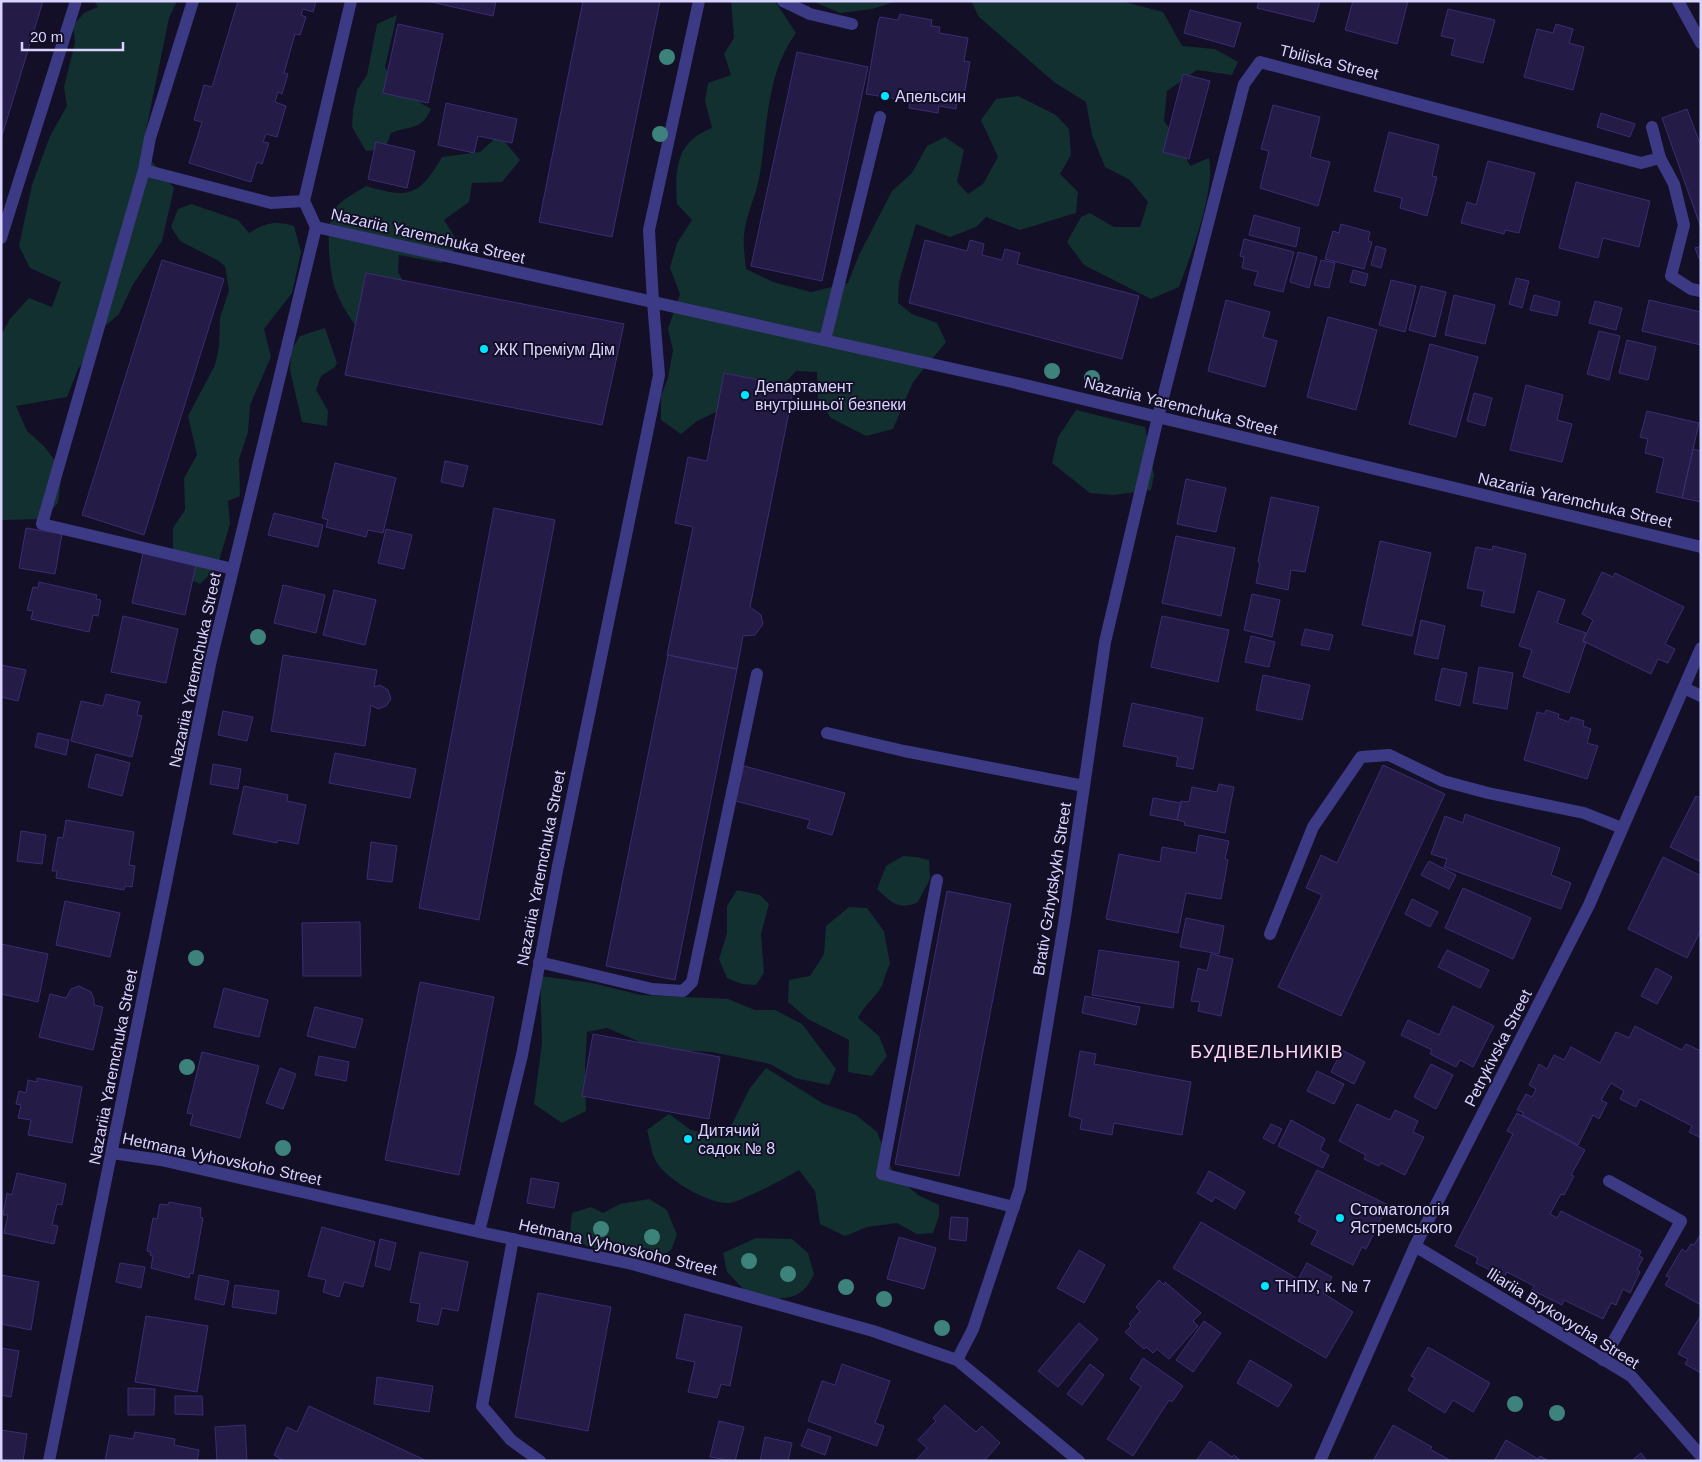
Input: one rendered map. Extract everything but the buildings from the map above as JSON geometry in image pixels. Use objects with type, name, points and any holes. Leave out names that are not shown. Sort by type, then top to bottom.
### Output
[{"type":"street","points":[[1,238],[76,1]]},
{"type":"street","points":[[194,1],[150,138],[144,170],[42,524],[234,569]]},
{"type":"street","points":[[316,227],[304,201],[351,1]]},
{"type":"street","points":[[653,302],[649,230],[699,1]]},
{"type":"street","points":[[783,1],[810,14],[852,24]]},
{"type":"street","points":[[1678,1],[1701,43]]},
{"type":"street","name":"Tbiliska Street","points":[[1158,417],[1244,84],[1260,62],[1641,163],[1660,158]]},
{"type":"street","points":[[825,340],[880,118]]},
{"type":"street","points":[[1652,127],[1660,158],[1674,184],[1684,225],[1672,276],[1691,289],[1701,291]]},
{"type":"street","points":[[144,170],[271,203],[304,201]]},
{"type":"street","name":"Nazariia Yaremchuka Street","points":[[49,1461],[211,660],[316,227],[825,340],[1158,417],[1701,547]]},
{"type":"street","name":"Nazariia Yaremchuka Street","points":[[479,1232],[522,1054],[659,375],[653,302]]},
{"type":"street","name":"Brativ Gzhytskykh Street","points":[[957,1360],[973,1329],[1020,1188],[1105,642],[1158,417]]},
{"type":"street","name":"Petrykivska Street","points":[[1320,1461],[1415,1246],[1589,905],[1701,648]]},
{"type":"street","points":[[540,962],[652,989],[683,991],[692,982],[757,674]]},
{"type":"street","points":[[1684,688],[1701,696]]},
{"type":"street","points":[[826,733],[904,751],[1084,786]]},
{"type":"street","points":[[1270,934],[1313,827],[1361,757],[1389,755],[1443,781],[1488,793],[1584,813],[1622,828]]},
{"type":"street","points":[[937,880],[882,1174],[1014,1207]]},
{"type":"street","name":"Hetmana Vyhovskoho Street","points":[[112,1153],[161,1160],[479,1232],[632,1264],[873,1331],[957,1360],[1079,1461]]},
{"type":"street","points":[[1603,1360],[1681,1221],[1609,1181]]},
{"type":"street","points":[[513,1239],[482,1406],[512,1440],[540,1461]]},
{"type":"street","name":"Iliariia Brykovycha Street","points":[[1415,1246],[1631,1376],[1701,1456]]},
{"type":"green space","points":[[94,1],[177,1],[169,18],[142,150],[174,188],[162,241],[132,286],[119,314],[104,327],[91,353],[78,369],[67,397],[16,406],[27,431],[44,446],[62,470],[58,503],[44,519],[1,520],[1,335],[10,319],[29,298],[52,307],[61,282],[30,268],[19,246],[32,185],[50,136],[67,106],[64,87],[75,43],[73,25],[84,13],[98,7]]},
{"type":"green space","points":[[731,1],[775,1],[796,33],[778,67],[773,85],[759,179],[744,235],[746,269],[773,282],[811,292],[848,283],[859,255],[892,191],[912,173],[927,146],[945,137],[964,150],[957,182],[968,194],[983,184],[998,157],[981,120],[996,99],[1018,96],[1056,115],[1069,129],[1071,155],[1060,174],[1078,192],[1076,213],[1020,230],[986,217],[976,227],[950,237],[916,224],[899,282],[898,303],[912,314],[937,323],[946,342],[913,382],[893,429],[866,436],[831,418],[818,400],[817,372],[796,371],[775,394],[729,406],[697,421],[681,434],[661,420],[661,396],[668,378],[673,350],[668,329],[680,294],[670,268],[677,243],[692,220],[677,204],[677,169],[684,149],[700,134],[712,128],[705,101],[708,83],[731,75],[724,54],[734,38]]},
{"type":"green space","points":[[812,1],[898,1],[872,9],[840,13]]},
{"type":"green space","points":[[971,1],[1121,1],[1163,12],[1182,46],[1215,49],[1238,62],[1232,75],[1197,70],[1167,91],[1164,121],[1176,137],[1190,166],[1209,158],[1210,171],[1206,204],[1179,287],[1151,299],[1084,265],[1067,242],[1081,217],[1090,213],[1114,227],[1140,227],[1148,202],[1130,180],[1105,167],[1092,135],[1086,102],[1054,82],[979,17]]},
{"type":"green space","points":[[397,15],[385,67],[397,89],[431,109],[419,124],[391,133],[385,149],[366,151],[352,127],[357,90],[367,75],[377,24]]},
{"type":"green space","points":[[499,135],[520,160],[502,182],[472,183],[469,202],[444,220],[459,244],[442,263],[399,255],[398,272],[403,281],[360,333],[339,298],[332,277],[329,256],[329,232],[330,221],[337,206],[366,186],[393,192],[403,193],[412,191],[427,180],[442,157],[480,152]]},
{"type":"green space","points":[[191,204],[238,220],[249,233],[271,223],[294,226],[301,252],[292,293],[264,329],[271,357],[250,405],[248,432],[239,459],[240,496],[228,501],[230,524],[217,567],[200,584],[182,576],[173,551],[173,528],[185,510],[184,478],[197,455],[188,416],[215,365],[219,347],[220,318],[229,290],[225,266],[180,241],[171,227],[178,209]]},
{"type":"green space","points":[[325,328],[337,363],[335,367],[321,376],[316,390],[328,411],[327,426],[302,422],[290,370],[291,350],[300,336]]},
{"type":"green space","points":[[1076,410],[1145,427],[1154,475],[1151,490],[1113,495],[1090,493],[1052,463],[1058,437]]},
{"type":"green space","points":[[903,856],[929,860],[930,879],[918,902],[905,906],[895,904],[877,889],[886,866]]},
{"type":"green space","points":[[737,890],[760,895],[769,904],[761,934],[764,973],[756,985],[742,984],[727,978],[719,959],[727,933],[727,906]]},
{"type":"green space","points":[[849,907],[867,908],[884,931],[890,964],[882,986],[858,1018],[879,1036],[887,1056],[872,1076],[848,1072],[849,1040],[808,1019],[788,1002],[789,980],[810,976],[824,954],[826,926]]},
{"type":"green space","points":[[540,976],[592,983],[641,995],[728,999],[755,1010],[775,1010],[802,1024],[836,1069],[829,1085],[795,1078],[770,1064],[712,1052],[676,1050],[647,1045],[607,1028],[587,1032],[585,1067],[586,1111],[562,1123],[534,1104],[542,1043]]},
{"type":"green space","points":[[766,1068],[824,1104],[856,1115],[877,1132],[894,1175],[918,1195],[939,1205],[939,1216],[933,1233],[917,1234],[897,1223],[867,1227],[845,1236],[820,1224],[815,1191],[799,1170],[753,1194],[729,1203],[710,1200],[689,1190],[662,1170],[653,1155],[647,1130],[669,1114],[691,1130],[712,1135],[732,1124],[750,1088]]},
{"type":"green space","points":[[649,1199],[667,1210],[677,1235],[671,1250],[659,1258],[613,1252],[586,1246],[570,1232],[572,1213],[591,1207],[603,1213],[620,1204]]},
{"type":"green space","points":[[756,1238],[792,1239],[808,1253],[814,1274],[803,1291],[788,1298],[780,1299],[751,1297],[727,1272],[723,1253]]},
{"type":"place","name":"Апельсин","points":[[885,96]]},
{"type":"place","name":"ЖК Преміум Дім","points":[[484,349]]},
{"type":"place","name":"Департамент внутрішньої безпеки","points":[[745,395]]},
{"type":"place","name":"Дитячий садок № 8","points":[[688,1139]]},
{"type":"place","name":"Стоматологія Ястремського","points":[[1340,1218]]},
{"type":"place","name":"ТНПУ, к. № 7","points":[[1265,1286]]},
{"type":"district","name":"БУДІВЕЛЬНИКІВ","points":[[1267,1052]]}]
